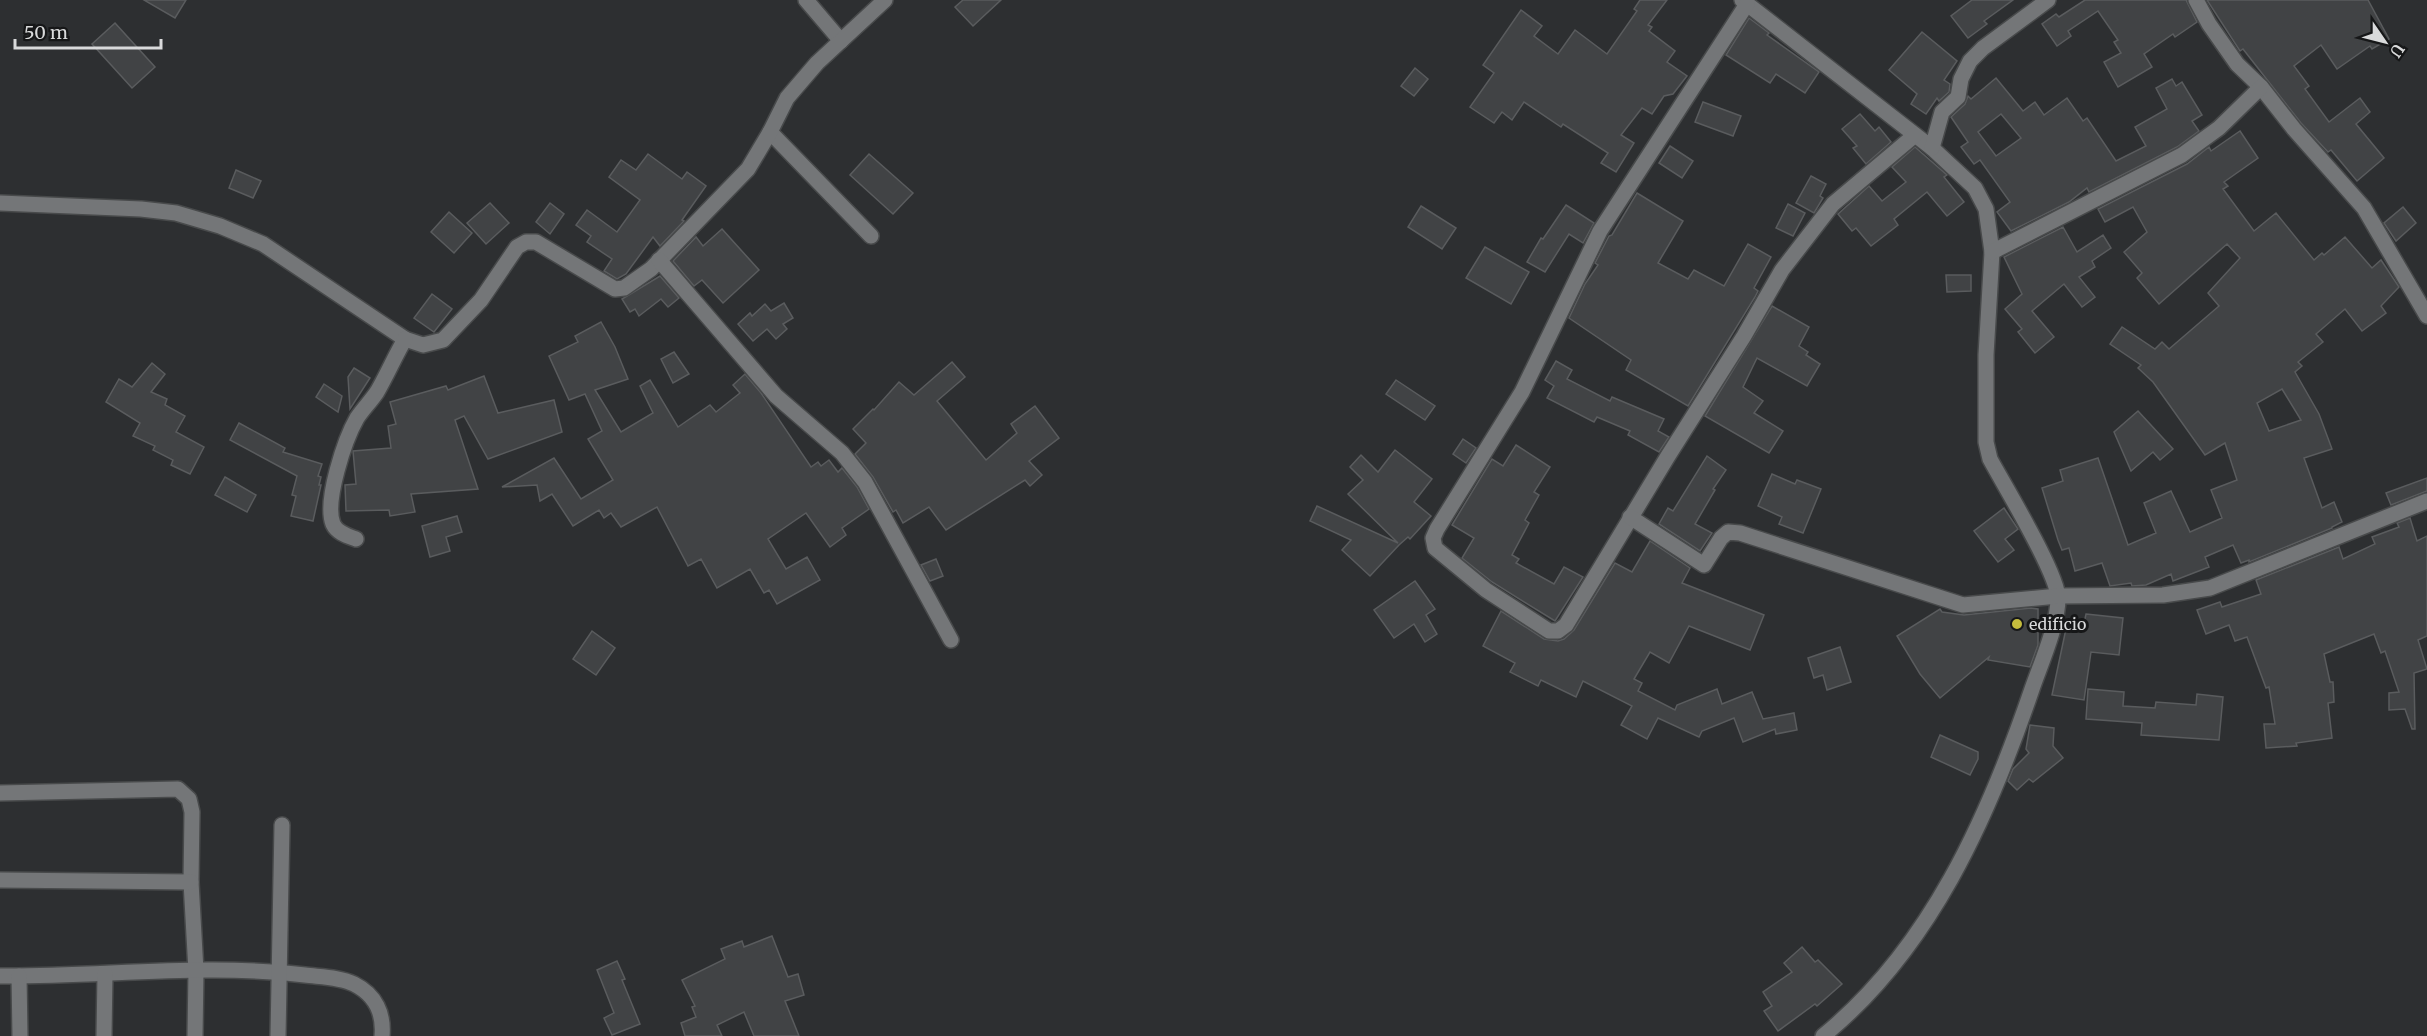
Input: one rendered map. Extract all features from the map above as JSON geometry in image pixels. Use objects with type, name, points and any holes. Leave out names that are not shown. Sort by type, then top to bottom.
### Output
[{"type":"street","points":[[806,0],[841,41]]},
{"type":"street","points":[[0,203],[141,209],[176,213],[220,226],[263,244],[405,339],[423,345],[443,340],[481,300],[517,248],[526,242],[536,242],[615,289],[624,288],[659,260],[748,169],[787,98],[817,63],[885,0]]},
{"type":"street","points":[[1932,148],[1942,112],[1958,97],[1961,79],[1970,61],[1983,48],[2048,0]]},
{"type":"street","points":[[2196,0],[2209,24],[2238,64],[2261,87],[2294,129],[2364,208],[2427,316]]},
{"type":"street","points":[[1823,1036],[1857,1007],[1904,953],[1958,863],[1990,800],[2022,719],[2049,636],[2058,596],[2043,558],[1990,459],[1986,442],[1986,355],[1992,252],[1986,209],[1975,188],[1932,148],[1744,2],[1600,231],[1522,392],[1437,529],[1433,543],[1435,548],[1486,590],[1549,631],[1558,631],[1566,625],[1630,517],[1744,336],[1782,270],[1833,204],[1915,135]]},
{"type":"street","points":[[1992,252],[2182,155],[2219,128],[2261,87]]},
{"type":"street","points":[[770,132],[871,236]]},
{"type":"street","points":[[659,260],[776,396],[842,453],[854,467],[865,482],[951,640]]},
{"type":"street","points":[[356,539],[341,533],[334,525],[331,506],[337,471],[348,435],[376,393],[405,339]]},
{"type":"street","points":[[1630,517],[1704,565],[1720,538],[1728,532],[1740,533],[1963,605],[2058,596],[2163,595],[2210,588],[2427,501]]},
{"type":"street","points":[[0,793],[178,789],[189,799],[192,812],[191,882],[196,971],[195,1036]]},
{"type":"street","points":[[278,1036],[282,825]]},
{"type":"street","points":[[0,880],[191,882]]},
{"type":"street","points":[[0,976],[196,971],[279,972],[334,979],[352,983],[366,991],[375,1002],[383,1019],[382,1036]]},
{"type":"street","points":[[104,1036],[105,974]]},
{"type":"street","points":[[20,976],[20,1036]]},
{"type":"building","points":[[144,0],[186,0],[175,18]]},
{"type":"building","points":[[963,0],[1001,0],[973,26],[955,7]]},
{"type":"building","points":[[1640,0],[1667,0],[1648,25],[1652,27],[1649,31],[1675,51],[1667,62],[1687,76],[1673,94],[1664,96],[1652,114],[1642,108],[1621,135],[1634,143],[1616,172],[1601,163],[1608,153],[1563,124],[1561,127],[1524,102],[1512,120],[1502,112],[1494,123],[1470,107],[1494,73],[1483,65],[1521,10],[1542,26],[1534,36],[1558,54],[1575,30],[1607,54],[1637,11],[1634,9]]},
{"type":"building","points":[[1972,0],[2013,0],[1984,21],[1987,24],[1968,38],[1951,16]]},
{"type":"building","points":[[2085,0],[2186,0],[2197,22],[2175,37],[2173,34],[2144,54],[2152,67],[2118,87],[2104,62],[2121,53],[2114,42],[2118,40],[2098,11],[2068,31],[2071,36],[2057,46],[2042,24],[2056,14],[2059,17]]},
{"type":"building","points":[[2207,0],[2368,0],[2389,39],[2372,49],[2370,46],[2337,69],[2321,45],[2294,66],[2309,86],[2305,89],[2329,122],[2360,98],[2370,112],[2356,124],[2384,158],[2357,181],[2331,150],[2328,152],[2301,123],[2243,49],[2240,51]]},
{"type":"building","points":[[1749,18],[1769,33],[1767,35],[1819,72],[1805,93],[1776,74],[1770,83],[1726,55]]},
{"type":"building","points":[[115,23],[155,67],[132,88],[92,44]]},
{"type":"building","points":[[1922,32],[1957,61],[1944,80],[1950,84],[1949,92],[1939,101],[1937,98],[1926,114],[1911,104],[1917,94],[1889,70]]},
{"type":"building","points":[[1415,68],[1428,79],[1414,96],[1401,86]]},
{"type":"building","points":[[1996,78],[2023,111],[2035,102],[2044,115],[2067,98],[2083,121],[2087,118],[2116,161],[2146,146],[2135,127],[2167,109],[2156,88],[2172,79],[2176,86],[2182,82],[2202,115],[2192,121],[2199,131],[2177,147],[2089,192],[2087,188],[2069,202],[2011,231],[1997,212],[2010,202],[1980,160],[1974,164],[1961,147],[1968,142],[1951,117],[1965,104],[1968,96],[1971,99]],"holes":[[[2001,114],[2021,138],[1996,156],[1978,132]]]},
{"type":"building","points":[[1703,102],[1741,116],[1733,136],[1695,122]]},
{"type":"building","points":[[1860,114],[1875,131],[1879,127],[1891,142],[1866,164],[1853,148],[1857,146],[1842,129]]},
{"type":"building","points":[[2240,131],[2258,158],[2224,182],[2228,186],[2223,189],[2254,231],[2276,213],[2314,260],[2322,253],[2324,255],[2345,237],[2372,268],[2381,260],[2399,287],[2381,306],[2386,313],[2362,331],[2345,309],[2316,334],[2323,342],[2298,362],[2302,366],[2295,372],[2319,414],[2332,449],[2304,458],[2322,508],[2334,502],[2342,522],[2249,562],[2249,560],[2241,563],[2233,545],[2205,557],[2209,567],[2173,581],[2171,574],[2146,585],[2132,586],[2131,583],[2110,586],[2102,563],[2075,571],[2069,548],[2062,550],[2042,488],[2063,481],[2060,470],[2098,458],[2128,545],[2156,533],[2144,503],[2171,491],[2190,532],[2222,518],[2211,490],[2237,480],[2225,443],[2205,455],[2153,382],[2138,368],[2141,365],[2110,344],[2122,327],[2155,349],[2162,342],[2169,349],[2219,306],[2208,293],[2240,258],[2227,244],[2159,304],[2137,278],[2142,273],[2124,252],[2147,232],[2133,207],[2105,222],[2098,209],[2187,164],[2209,147],[2211,151]],"holes":[[[2282,389],[2301,420],[2269,431],[2257,403]]]},
{"type":"building","points":[[1670,146],[1693,161],[1682,178],[1659,163]]},
{"type":"building","points":[[1915,147],[1947,175],[1944,177],[1964,202],[1947,216],[1927,192],[1894,219],[1898,225],[1871,246],[1856,228],[1852,231],[1838,214],[1869,186],[1882,201],[1906,182],[1892,167]]},
{"type":"building","points":[[648,154],[682,179],[687,172],[706,186],[682,220],[684,221],[660,246],[653,237],[626,274],[617,279],[604,271],[612,259],[587,242],[591,236],[576,225],[587,210],[617,232],[640,200],[609,177],[621,160],[636,170]]},
{"type":"building","points":[[869,154],[913,193],[893,214],[850,175]]},
{"type":"building","points":[[236,170],[261,181],[253,198],[229,188]]},
{"type":"building","points":[[1811,176],[1826,184],[1820,196],[1823,198],[1814,213],[1796,203]]},
{"type":"building","points":[[1637,193],[1683,221],[1658,263],[1688,279],[1694,270],[1724,286],[1748,244],[1771,257],[1754,288],[1758,291],[1755,297],[1688,406],[1626,370],[1631,360],[1569,318],[1585,284],[1598,265],[1595,263],[1609,236],[1612,235]]},
{"type":"building","points":[[490,203],[509,223],[486,244],[467,223]]},
{"type":"building","points":[[550,203],[564,214],[550,234],[536,222]]},
{"type":"building","points":[[1788,204],[1805,213],[1793,236],[1776,228]]},
{"type":"building","points":[[1566,205],[1594,223],[1583,243],[1569,234],[1545,272],[1527,262],[1541,238],[1543,239]]},
{"type":"building","points":[[1421,206],[1456,228],[1442,249],[1408,227]]},
{"type":"building","points":[[2403,207],[2416,223],[2396,241],[2384,223]]},
{"type":"building","points":[[449,212],[472,233],[454,253],[431,232]]},
{"type":"building","points":[[2063,227],[2077,252],[2103,235],[2111,248],[2092,261],[2095,267],[2079,277],[2095,297],[2082,307],[2064,284],[2032,311],[2054,337],[2035,353],[2018,332],[2022,329],[2005,309],[2022,294],[2004,257]]},
{"type":"building","points":[[722,229],[759,270],[723,303],[702,280],[694,286],[673,261],[696,237],[703,246]]},
{"type":"building","points":[[1485,247],[1529,272],[1511,304],[1466,278]]},
{"type":"building","points":[[1946,275],[1971,275],[1971,291],[1947,292]]},
{"type":"building","points":[[660,276],[679,298],[668,307],[661,299],[639,316],[635,309],[630,312],[622,299]]},
{"type":"building","points":[[432,294],[452,309],[434,332],[414,318]]},
{"type":"building","points":[[784,303],[793,318],[783,324],[787,329],[776,339],[767,329],[753,341],[738,324],[750,313],[752,316],[765,304],[771,311]]},
{"type":"building","points":[[1772,306],[1809,327],[1799,346],[1808,352],[1806,355],[1820,364],[1807,386],[1757,358],[1743,387],[1763,401],[1754,413],[1783,431],[1769,453],[1705,416]]},
{"type":"building","points":[[601,322],[615,347],[628,379],[595,390],[621,432],[653,413],[640,386],[650,380],[678,427],[710,405],[716,412],[740,393],[733,385],[745,374],[761,393],[811,467],[818,462],[821,466],[829,460],[838,472],[842,468],[857,487],[869,509],[842,528],[846,535],[830,547],[806,513],[768,539],[786,569],[807,557],[820,580],[777,604],[769,590],[764,593],[750,569],[717,588],[701,559],[688,566],[657,507],[621,527],[611,513],[604,518],[599,510],[573,526],[552,494],[540,501],[537,485],[502,487],[554,458],[581,499],[613,480],[588,439],[602,431],[585,394],[569,400],[549,356],[578,342],[575,336]]},
{"type":"building","points":[[674,352],[689,374],[673,383],[661,359]]},
{"type":"building","points":[[1556,361],[1572,370],[1567,379],[1610,401],[1612,397],[1664,419],[1658,431],[1669,437],[1659,452],[1628,435],[1630,431],[1597,417],[1594,422],[1547,398],[1554,386],[1545,380]]},
{"type":"building","points":[[952,362],[965,377],[937,401],[986,460],[1017,433],[1011,424],[1035,406],[1059,438],[1029,461],[1042,475],[1030,486],[1025,480],[946,530],[929,507],[903,523],[896,510],[893,512],[873,477],[855,454],[866,443],[853,429],[899,382],[914,395]]},
{"type":"building","points":[[152,363],[165,374],[151,392],[167,399],[165,405],[185,416],[176,432],[204,447],[190,474],[171,465],[173,460],[153,450],[155,446],[133,436],[140,423],[106,402],[119,379],[132,387]]},
{"type":"building","points":[[354,368],[370,378],[350,409],[348,377]]},
{"type":"building","points":[[484,376],[498,413],[554,400],[562,432],[488,459],[464,416],[455,420],[478,489],[411,494],[415,512],[390,516],[389,510],[346,511],[345,485],[356,484],[353,451],[391,448],[388,426],[396,424],[390,402],[446,386],[448,390]]},
{"type":"building","points":[[1396,380],[1435,406],[1425,420],[1386,394]]},
{"type":"building","points":[[324,384],[342,396],[338,412],[316,397]]},
{"type":"building","points":[[2138,411],[2173,449],[2160,460],[2153,452],[2131,471],[2114,432]]},
{"type":"building","points":[[239,423],[285,448],[283,452],[322,464],[318,476],[321,477],[319,485],[321,485],[313,521],[291,516],[296,496],[292,495],[297,476],[230,440]]},
{"type":"building","points":[[1463,439],[1476,448],[1466,463],[1453,454]]},
{"type":"building","points":[[1516,445],[1550,467],[1534,492],[1539,495],[1525,520],[1529,523],[1512,555],[1519,559],[1516,563],[1554,584],[1564,567],[1583,577],[1555,621],[1492,582],[1462,558],[1474,538],[1452,525],[1492,459],[1503,466]]},
{"type":"building","points":[[1395,450],[1432,479],[1414,502],[1431,516],[1370,576],[1342,550],[1351,540],[1310,521],[1317,506],[1398,543],[1348,494],[1363,480],[1350,467],[1361,455],[1378,472]]},
{"type":"building","points":[[1707,456],[1726,470],[1713,489],[1715,490],[1695,524],[1712,533],[1700,551],[1659,524],[1668,508],[1673,511]]},
{"type":"building","points":[[1772,474],[1795,484],[1797,480],[1821,489],[1803,533],[1779,524],[1782,517],[1758,506]]},
{"type":"building","points":[[225,477],[256,495],[247,512],[215,495]]},
{"type":"building","points":[[2427,478],[2427,491],[2391,505],[2386,493]]},
{"type":"building","points":[[2004,508],[2018,529],[2005,539],[2014,550],[1998,562],[1974,531]]},
{"type":"building","points":[[457,516],[462,532],[446,537],[450,551],[430,557],[422,526]]},
{"type":"building","points":[[2410,518],[2417,541],[2427,536],[2427,636],[2418,640],[2427,669],[2414,673],[2415,729],[2412,729],[2405,709],[2389,710],[2389,693],[2399,692],[2385,651],[2381,653],[2374,634],[2324,654],[2330,682],[2333,682],[2334,702],[2328,703],[2332,738],[2296,743],[2297,746],[2266,748],[2264,724],[2275,724],[2269,687],[2266,688],[2247,637],[2235,641],[2229,625],[2206,634],[2197,610],[2220,602],[2222,607],[2261,594],[2256,580],[2339,547],[2343,559],[2375,544],[2372,537],[2399,527],[2397,523]]},
{"type":"building","points":[[1650,541],[1690,568],[1682,583],[1764,615],[1750,650],[1689,626],[1669,663],[1650,652],[1634,679],[1642,683],[1638,691],[1675,710],[1677,705],[1717,689],[1722,704],[1752,692],[1763,719],[1794,713],[1797,730],[1776,734],[1775,729],[1743,742],[1734,718],[1702,731],[1699,737],[1658,718],[1647,739],[1621,725],[1632,706],[1583,681],[1576,697],[1541,680],[1538,686],[1510,672],[1515,663],[1483,646],[1501,611],[1544,639],[1558,641],[1564,639],[1574,630],[1615,563],[1632,572]]},
{"type":"building","points":[[936,559],[943,576],[930,581],[921,565]]},
{"type":"building","points":[[1415,581],[1435,609],[1426,615],[1437,634],[1425,642],[1414,624],[1394,638],[1374,610]]},
{"type":"building","points":[[1940,609],[1942,612],[1964,615],[2038,609],[2038,645],[2030,667],[1988,660],[1989,657],[1940,698],[1920,674],[1897,636]]},
{"type":"building","points":[[2086,614],[2123,618],[2119,655],[2091,652],[2084,700],[2052,695],[2067,624],[2083,628]]},
{"type":"building","points":[[592,631],[615,648],[596,675],[573,659]]},
{"type":"building","points":[[1840,647],[1851,682],[1827,690],[1823,675],[1814,678],[1808,658]]},
{"type":"building","points":[[2088,689],[2124,692],[2123,706],[2155,708],[2156,702],[2196,705],[2197,694],[2223,697],[2219,740],[2141,735],[2142,723],[2086,719]]},
{"type":"building","points":[[2030,725],[2054,728],[2053,746],[2063,758],[2033,782],[2029,779],[2017,790],[2008,781],[2013,769],[2029,753],[2026,749]]},
{"type":"building","points":[[1940,735],[1978,752],[1978,759],[1970,775],[1931,757]]},
{"type":"building","points":[[772,936],[788,977],[798,974],[804,995],[785,1001],[799,1036],[754,1036],[744,1012],[717,1025],[722,1036],[685,1036],[681,1023],[696,1017],[692,1007],[695,1006],[682,980],[725,959],[721,949],[742,941],[744,947]]},
{"type":"building","points":[[1802,947],[1815,962],[1818,960],[1842,984],[1817,1006],[1815,1004],[1778,1031],[1764,1011],[1772,1006],[1763,992],[1792,972],[1784,963]]},
{"type":"building","points":[[617,961],[625,979],[622,980],[640,1024],[612,1035],[604,1018],[614,1013],[597,970]]},
{"type":"place","name":"edificio","points":[[2017,624]]}]
